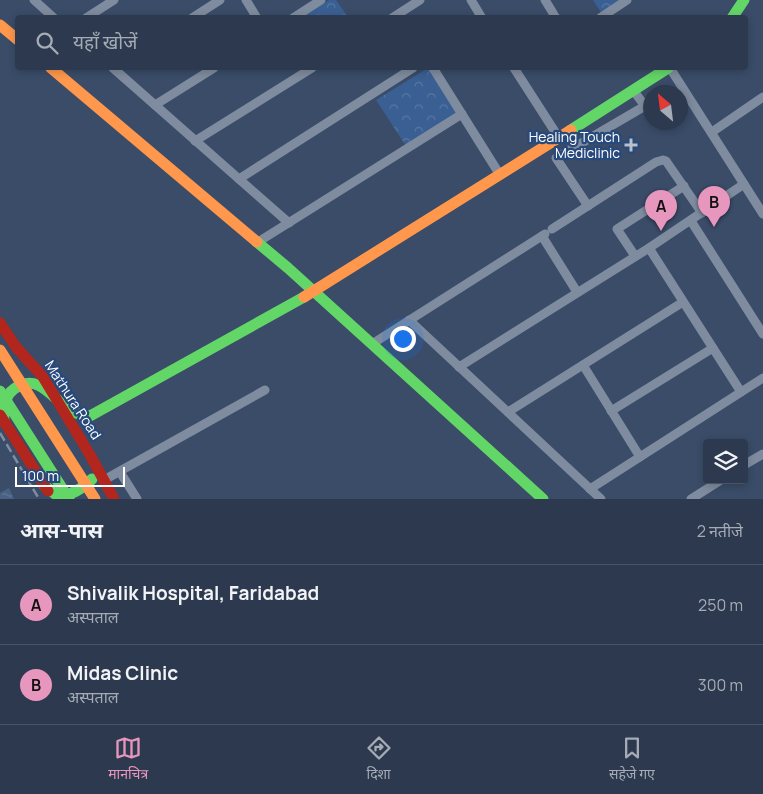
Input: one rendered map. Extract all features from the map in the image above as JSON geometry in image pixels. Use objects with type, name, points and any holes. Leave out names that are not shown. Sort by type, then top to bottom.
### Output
[{"type":"main road","points":[[734,15],[744,0]]},
{"type":"main road","points":[[0,25],[15,38]]},
{"type":"main road","points":[[52,70],[258,242],[543,499]]},
{"type":"main road","points":[[53,499],[2,418],[3,405],[8,395],[17,387],[30,383],[36,384],[71,411],[90,416],[314,292],[666,70]]},
{"type":"main road","name":"Mathura Road","points":[[0,322],[16,347],[44,377],[114,499]]},
{"type":"main road","points":[[0,350],[95,499]]},
{"type":"main road","points":[[0,391],[69,499]]},
{"type":"main road","points":[[44,485],[59,496],[67,495],[90,482],[94,472],[85,431],[90,416]]},
{"type":"street","points":[[34,0],[51,15]]},
{"type":"street","points":[[91,15],[114,0]]},
{"type":"street","points":[[197,15],[220,0]]},
{"type":"street","points":[[246,0],[255,15]]},
{"type":"street","points":[[298,15],[321,0]]},
{"type":"street","points":[[402,15],[420,0]]},
{"type":"street","points":[[471,0],[480,15]]},
{"type":"street","points":[[545,0],[554,15]]},
{"type":"street","points":[[604,15],[627,0]]},
{"type":"street","points":[[114,70],[289,223]]},
{"type":"street","points":[[155,104],[211,70]]},
{"type":"street","points":[[196,141],[309,70]]},
{"type":"street","points":[[239,180],[410,70]]},
{"type":"street","points":[[435,70],[500,175]]},
{"type":"street","points":[[518,70],[559,138]]},
{"type":"street","points":[[670,70],[763,214]]},
{"type":"street","points":[[588,206],[556,158],[645,106],[633,90]]},
{"type":"street","points":[[712,132],[763,97]]},
{"type":"street","points":[[258,242],[462,114]]},
{"type":"street","points":[[372,344],[656,162],[666,161],[702,213]]},
{"type":"street","points":[[459,367],[649,248],[744,184]]},
{"type":"street","points":[[635,256],[617,229],[684,186]]},
{"type":"street","points":[[691,221],[763,334]]},
{"type":"street","points":[[546,233],[577,292]]},
{"type":"street","points":[[649,248],[741,392]]},
{"type":"street","points":[[508,412],[684,302]]},
{"type":"street","points":[[409,320],[601,499]]},
{"type":"street","points":[[611,411],[712,348]]},
{"type":"street","points":[[583,365],[640,457]]},
{"type":"street","points":[[590,489],[763,378]]},
{"type":"street","points":[[104,480],[265,390]]},
{"type":"street","points":[[748,463],[763,454]]},
{"type":"street","points":[[120,472],[137,499]]},
{"type":"street","points":[[691,499],[715,484]]},
{"type":"green space","points":[[329,0],[336,0],[347,15],[305,15]]},
{"type":"green space","points":[[593,0],[623,0],[602,14]]},
{"type":"green space","points":[[425,70],[429,70],[457,114],[406,146],[376,100]]},
{"type":"water","points":[[9,488],[14,499],[0,499],[0,493]]},
{"type":"railway","points":[[0,433],[39,499]]},
{"type":"traffic: fast","points":[[734,15],[744,0]]},
{"type":"traffic: fast","points":[[571,130],[665,70]]},
{"type":"traffic: fast","points":[[257,242],[543,499]]},
{"type":"traffic: fast","points":[[4,421],[4,407],[8,395],[23,384],[31,383],[45,389],[71,411],[90,416],[304,297]]},
{"type":"traffic: fast","points":[[0,391],[69,499]]},
{"type":"traffic: fast","points":[[44,485],[62,497],[79,490],[92,479]]},
{"type":"traffic: slow","points":[[0,25],[15,38]]},
{"type":"traffic: slow","points":[[53,70],[257,242]]},
{"type":"traffic: slow","points":[[304,297],[571,130]]},
{"type":"traffic: slow","points":[[0,350],[95,499]]},
{"type":"traffic: jam","points":[[0,323],[16,347],[43,377],[114,499]]},
{"type":"traffic: jam","points":[[0,415],[48,491]]},
{"type":"place","name":"Healing Touch Mediclinic","points":[[631,145]]},
{"type":"place","name":"Midas Clinic","points":[[714,227]]},
{"type":"place","name":"Shivalik Hospital, Faridabad","points":[[661,231]]}]
